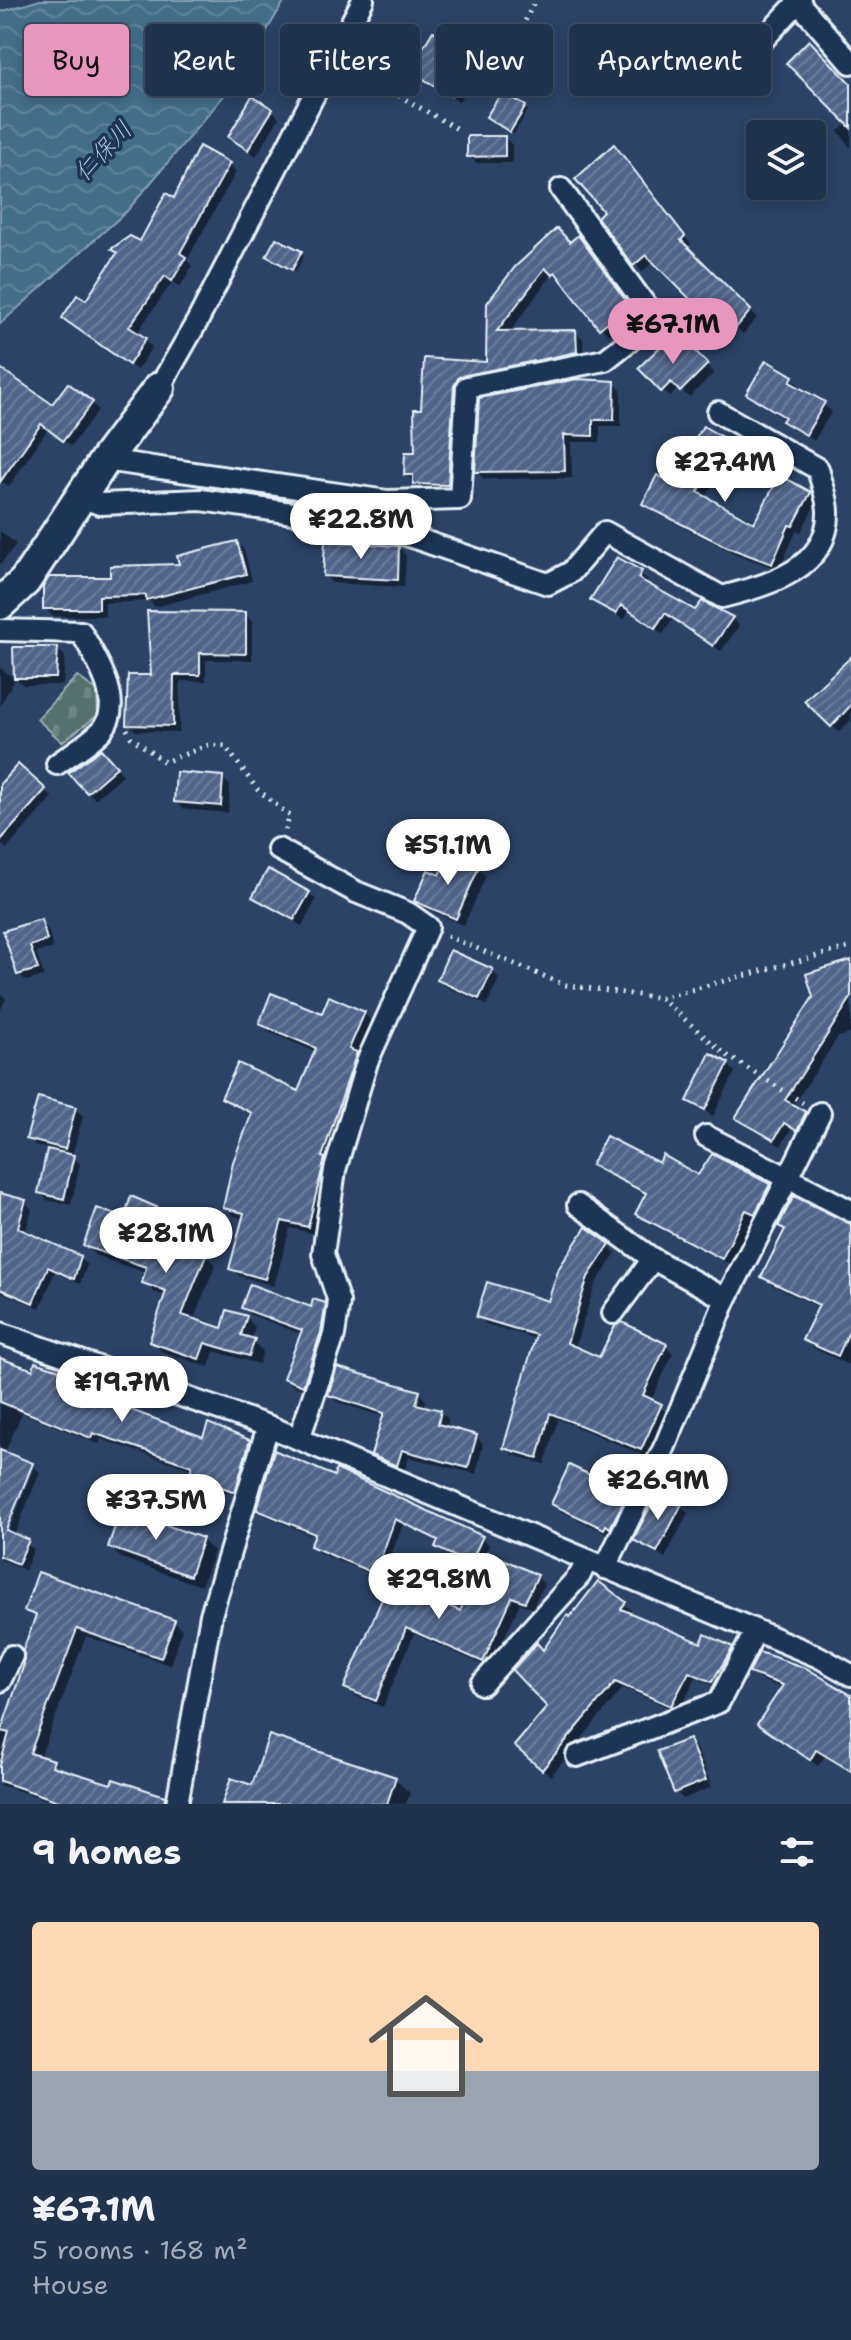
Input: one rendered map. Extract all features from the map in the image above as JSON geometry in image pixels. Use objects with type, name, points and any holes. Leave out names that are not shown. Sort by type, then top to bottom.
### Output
[{"type":"main road","points":[[0,610],[25,581],[105,460],[159,388]]},
{"type":"street","points":[[351,24],[363,0]]},
{"type":"street","points":[[771,31],[799,1],[851,63]]},
{"type":"street","points":[[159,388],[313,96]]},
{"type":"street","points":[[105,460],[387,501],[460,499],[467,387],[605,360],[656,320],[561,189]]},
{"type":"street","points":[[81,497],[100,504],[201,500],[377,525],[548,584],[571,572],[605,532],[722,597],[760,587],[798,570],[825,541],[828,510],[818,469],[718,412]]},
{"type":"street","points":[[0,610],[81,632],[112,701],[104,728],[57,764]]},
{"type":"street","points":[[278,849],[356,892],[408,913],[428,927],[367,1062],[335,1170],[323,1254],[339,1302],[334,1335],[299,1439]]},
{"type":"street","points":[[482,1684],[580,1575],[596,1564],[665,1446],[726,1299],[820,1113]]},
{"type":"street","points":[[706,1136],[851,1211]]},
{"type":"street","points":[[578,1205],[653,1259],[726,1299]]},
{"type":"street","points":[[613,1313],[653,1259]]},
{"type":"street","points":[[0,1333],[268,1426],[819,1657],[851,1675]]},
{"type":"street","points":[[177,1804],[211,1615],[268,1426]]},
{"type":"street","points":[[577,1756],[719,1702],[755,1632]]},
{"type":"street","points":[[0,1682],[12,1656]]},
{"type":"path","points":[[524,24],[535,0]]},
{"type":"path","points":[[399,96],[461,131]]},
{"type":"path","points":[[112,701],[131,737],[164,762],[209,745],[225,746],[257,789],[290,816],[278,849]]},
{"type":"path","points":[[428,927],[510,965],[565,985],[660,998],[851,947]]},
{"type":"path","points":[[660,998],[725,1054],[820,1113]]},
{"type":"green space","points":[[77,676],[97,691],[98,715],[62,742],[37,719]]},
{"type":"water","name":"仁保川","points":[[40,0],[285,0],[264,35],[264,24],[145,24],[145,96],[224,96],[127,211],[0,324],[0,12]]},
{"type":"building","points":[[433,31],[436,33],[436,87],[420,77],[420,52]]},
{"type":"building","points":[[809,40],[851,84],[851,128],[786,63]]},
{"type":"building","points":[[252,96],[273,109],[248,150],[228,137]]},
{"type":"building","points":[[499,96],[509,96],[526,106],[510,132],[486,117]]},
{"type":"building","points":[[467,136],[505,136],[505,156],[467,157]]},
{"type":"building","points":[[614,144],[685,236],[681,240],[751,310],[735,329],[726,320],[708,337],[693,320],[702,311],[646,255],[633,266],[597,217],[603,211],[575,179]]},
{"type":"building","points":[[199,146],[230,163],[180,253],[186,257],[172,281],[165,276],[129,327],[146,338],[129,365],[62,318],[77,295],[86,300],[117,253],[111,249],[130,236],[140,241],[166,193],[174,198]]},
{"type":"building","points":[[557,228],[570,242],[578,235],[629,305],[599,329],[555,272],[552,275],[545,268],[497,331],[576,330],[577,352],[459,377],[454,386],[448,485],[413,484],[413,475],[404,475],[405,452],[415,452],[414,409],[421,409],[424,358],[486,362],[487,303],[515,267]]},
{"type":"building","points":[[276,238],[302,251],[292,270],[266,256]]},
{"type":"building","points":[[684,339],[708,364],[680,392],[671,382],[661,392],[638,368],[662,345],[670,352]]},
{"type":"building","points":[[766,360],[793,376],[790,382],[825,402],[806,435],[782,421],[785,417],[746,394]]},
{"type":"building","points":[[0,368],[52,404],[68,383],[93,402],[63,441],[41,424],[0,482]]},
{"type":"building","points":[[577,379],[615,381],[614,420],[593,420],[593,436],[564,435],[565,471],[475,472],[479,398]]},
{"type":"building","points":[[703,426],[729,441],[698,492],[754,523],[780,475],[811,492],[793,526],[789,525],[772,564],[727,547],[642,504],[657,475],[669,481]]},
{"type":"building","points":[[237,541],[246,574],[146,600],[146,595],[99,596],[99,609],[43,609],[43,587],[49,577],[110,577],[110,566],[179,564],[177,556]]},
{"type":"building","points":[[325,541],[399,546],[398,580],[323,576]]},
{"type":"building","points":[[617,557],[642,571],[638,578],[695,610],[702,601],[733,617],[713,646],[665,613],[655,628],[621,605],[616,614],[590,600]]},
{"type":"building","points":[[147,611],[246,612],[246,654],[200,653],[200,675],[174,675],[173,726],[126,725],[128,675],[151,675]]},
{"type":"building","points":[[13,647],[58,647],[56,678],[14,678]]},
{"type":"building","points":[[851,657],[851,705],[831,727],[804,701]]},
{"type":"building","points":[[101,749],[117,767],[87,793],[68,773]]},
{"type":"building","points":[[18,764],[46,789],[0,841],[0,784]]},
{"type":"building","points":[[176,772],[223,776],[221,806],[174,802]]},
{"type":"building","points":[[449,854],[479,867],[456,919],[414,901],[428,870],[440,875]]},
{"type":"building","points":[[268,869],[310,892],[294,920],[252,897]]},
{"type":"building","points":[[41,919],[47,940],[30,946],[38,969],[17,975],[3,931]]},
{"type":"building","points":[[450,950],[493,969],[479,999],[437,980]]},
{"type":"building","points":[[851,960],[851,998],[785,1100],[806,1112],[797,1131],[784,1123],[774,1140],[735,1118],[813,997],[806,974]]},
{"type":"building","points":[[271,993],[322,1013],[329,996],[365,1012],[349,1049],[357,1052],[322,1157],[325,1158],[308,1227],[282,1221],[265,1279],[229,1269],[244,1213],[223,1208],[233,1162],[252,1113],[221,1098],[238,1063],[298,1091],[316,1048],[259,1024]]},
{"type":"building","points":[[710,1053],[729,1063],[705,1110],[687,1101]]},
{"type":"building","points":[[38,1097],[76,1107],[65,1149],[26,1139]]},
{"type":"building","points":[[606,1136],[659,1163],[663,1155],[698,1175],[712,1154],[770,1184],[755,1214],[746,1210],[722,1259],[635,1214],[646,1193],[591,1165]]},
{"type":"building","points":[[47,1149],[74,1155],[64,1199],[38,1193]]},
{"type":"building","points":[[0,1193],[26,1200],[18,1227],[81,1256],[74,1279],[48,1267],[33,1303],[0,1289]]},
{"type":"building","points":[[131,1196],[195,1224],[188,1245],[207,1252],[182,1315],[222,1328],[227,1310],[247,1316],[241,1335],[255,1339],[249,1356],[205,1343],[199,1359],[149,1342],[166,1291],[142,1283],[146,1267],[83,1246],[97,1208],[124,1218]]},
{"type":"building","points":[[794,1196],[851,1224],[851,1327],[838,1356],[802,1340],[819,1305],[761,1277],[785,1229],[778,1226]]},
{"type":"building","points":[[586,1227],[610,1244],[588,1277],[567,1343],[599,1357],[615,1326],[622,1322],[667,1344],[643,1395],[662,1404],[641,1450],[550,1413],[538,1458],[503,1448],[536,1335],[476,1317],[487,1282],[548,1301],[559,1268]]},
{"type":"building","points":[[250,1284],[311,1307],[313,1299],[326,1303],[321,1332],[303,1386],[283,1378],[302,1330],[241,1308]]},
{"type":"building","points":[[0,1358],[33,1370],[35,1362],[63,1371],[59,1383],[203,1437],[208,1423],[250,1440],[235,1492],[189,1475],[192,1466],[93,1433],[91,1438],[0,1402]]},
{"type":"building","points":[[337,1367],[420,1391],[416,1404],[441,1410],[438,1424],[477,1435],[468,1468],[402,1450],[397,1466],[371,1455],[384,1413],[328,1395]]},
{"type":"building","points":[[0,1450],[33,1463],[6,1530],[29,1540],[18,1564],[0,1556]]},
{"type":"building","points":[[274,1450],[334,1476],[336,1469],[483,1536],[470,1564],[435,1547],[438,1540],[395,1519],[375,1574],[310,1546],[315,1534],[257,1510]]},
{"type":"building","points":[[569,1465],[628,1493],[610,1528],[606,1525],[604,1529],[551,1504]]},
{"type":"building","points":[[658,1491],[682,1504],[657,1552],[633,1540]]},
{"type":"building","points":[[121,1509],[203,1538],[190,1576],[108,1547]]},
{"type":"building","points":[[487,1552],[538,1575],[525,1602],[512,1597],[483,1662],[406,1628],[376,1701],[344,1688],[390,1580],[460,1611]]},
{"type":"building","points":[[38,1572],[175,1620],[161,1658],[77,1629],[30,1753],[54,1760],[52,1766],[111,1784],[113,1779],[165,1796],[164,1804],[67,1804],[0,1781],[0,1765],[9,1733],[1,1731],[24,1664],[23,1650],[36,1615],[24,1611]]},
{"type":"building","points":[[598,1581],[626,1602],[621,1609],[701,1643],[705,1634],[733,1647],[712,1682],[689,1672],[671,1706],[615,1682],[542,1770],[514,1746],[547,1707],[512,1670],[537,1643],[543,1650],[567,1615],[570,1617]]},
{"type":"building","points":[[759,1652],[806,1668],[851,1695],[851,1771],[816,1750],[810,1760],[757,1724],[783,1685],[749,1673]]},
{"type":"building","points":[[269,1735],[396,1777],[387,1804],[222,1804],[231,1778],[252,1785]]},
{"type":"building","points":[[689,1739],[706,1780],[674,1793],[657,1751]]}]
